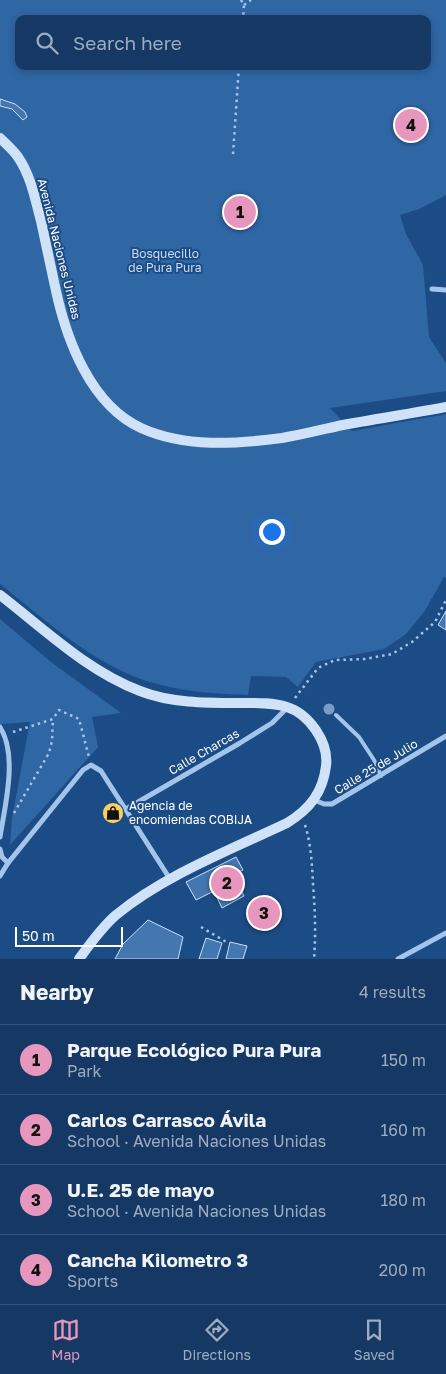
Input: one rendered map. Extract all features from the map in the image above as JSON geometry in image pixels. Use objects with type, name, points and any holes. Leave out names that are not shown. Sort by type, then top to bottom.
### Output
[{"type":"street","name":"Avenida Naciones Unidas","points":[[0,138],[18,156],[33,190],[60,308],[72,345],[89,378],[105,400],[116,412],[140,428],[196,441],[229,443],[284,438],[339,426],[446,408]]},
{"type":"street","points":[[432,289],[446,290]]},
{"type":"street","points":[[0,594],[76,655],[103,673],[143,692],[172,699],[211,703],[273,704],[288,707],[298,712],[312,725],[323,742],[327,758],[324,780],[314,800],[302,814],[157,886],[115,916],[96,936],[79,959]]},
{"type":"street","name":"Calle Charcas","points":[[126,809],[272,723],[288,707]]},
{"type":"street","points":[[0,727],[8,750],[8,778],[0,837]]},
{"type":"street","name":"Calle 25 de Julio","points":[[314,800],[324,804],[332,804],[446,736]]},
{"type":"street","points":[[0,876],[8,863],[83,770],[91,765],[101,771],[170,879]]},
{"type":"street","points":[[0,849],[2,857],[8,863]]},
{"type":"street","points":[[398,959],[446,933]]},
{"type":"lane","points":[[336,715],[359,737],[374,760],[381,776]]},
{"type":"path","points":[[241,0],[244,5],[243,15]]},
{"type":"path","points":[[244,5],[251,0]]},
{"type":"path","points":[[233,154],[239,70]]},
{"type":"path","points":[[288,707],[323,664],[335,660],[365,659],[392,654],[412,642],[435,622],[446,600]]},
{"type":"path","points":[[2,828],[12,818],[49,753],[52,741],[53,719],[59,710],[79,719],[91,765]]},
{"type":"path","points":[[4,734],[53,719]]},
{"type":"path","points":[[302,814],[309,838],[312,864],[316,932],[314,959]]},
{"type":"path","points":[[201,927],[228,943]]},
{"type":"green space","name":"Bosquecillo de Pura Pura","points":[[0,0],[446,0],[446,195],[419,209],[400,215],[406,234],[423,265],[429,337],[446,363],[446,391],[330,408],[352,431],[446,414],[446,578],[444,577],[424,612],[406,634],[384,649],[316,662],[298,687],[286,677],[251,676],[248,695],[193,691],[161,685],[138,678],[96,657],[56,629],[0,584]]},
{"type":"green space","points":[[0,619],[51,662],[121,713],[92,717],[98,747],[10,845],[12,818],[30,722],[0,724]]},
{"type":"building","points":[[0,99],[15,104],[25,112],[27,117],[23,120],[12,109],[0,106]]},
{"type":"building","points":[[446,611],[446,630],[438,625]]},
{"type":"building","points":[[236,857],[243,870],[233,875],[244,896],[222,908],[214,891],[196,900],[186,882]]},
{"type":"building","points":[[148,920],[183,937],[178,959],[115,959],[123,944]]},
{"type":"building","points":[[206,938],[222,943],[217,959],[199,959]]},
{"type":"building","points":[[230,942],[247,946],[243,959],[226,959]]},
{"type":"place","name":"Cancha Kilometro 3","points":[[411,125]]},
{"type":"place","name":"Parque Ecológico Pura Pura","points":[[240,212]]},
{"type":"place","name":"Agencia de encomiendas COBIJA","points":[[113,813]]},
{"type":"place","name":"Carlos Carrasco Ávila","points":[[227,883]]},
{"type":"place","name":"U.E. 25 de mayo","points":[[264,913]]}]
